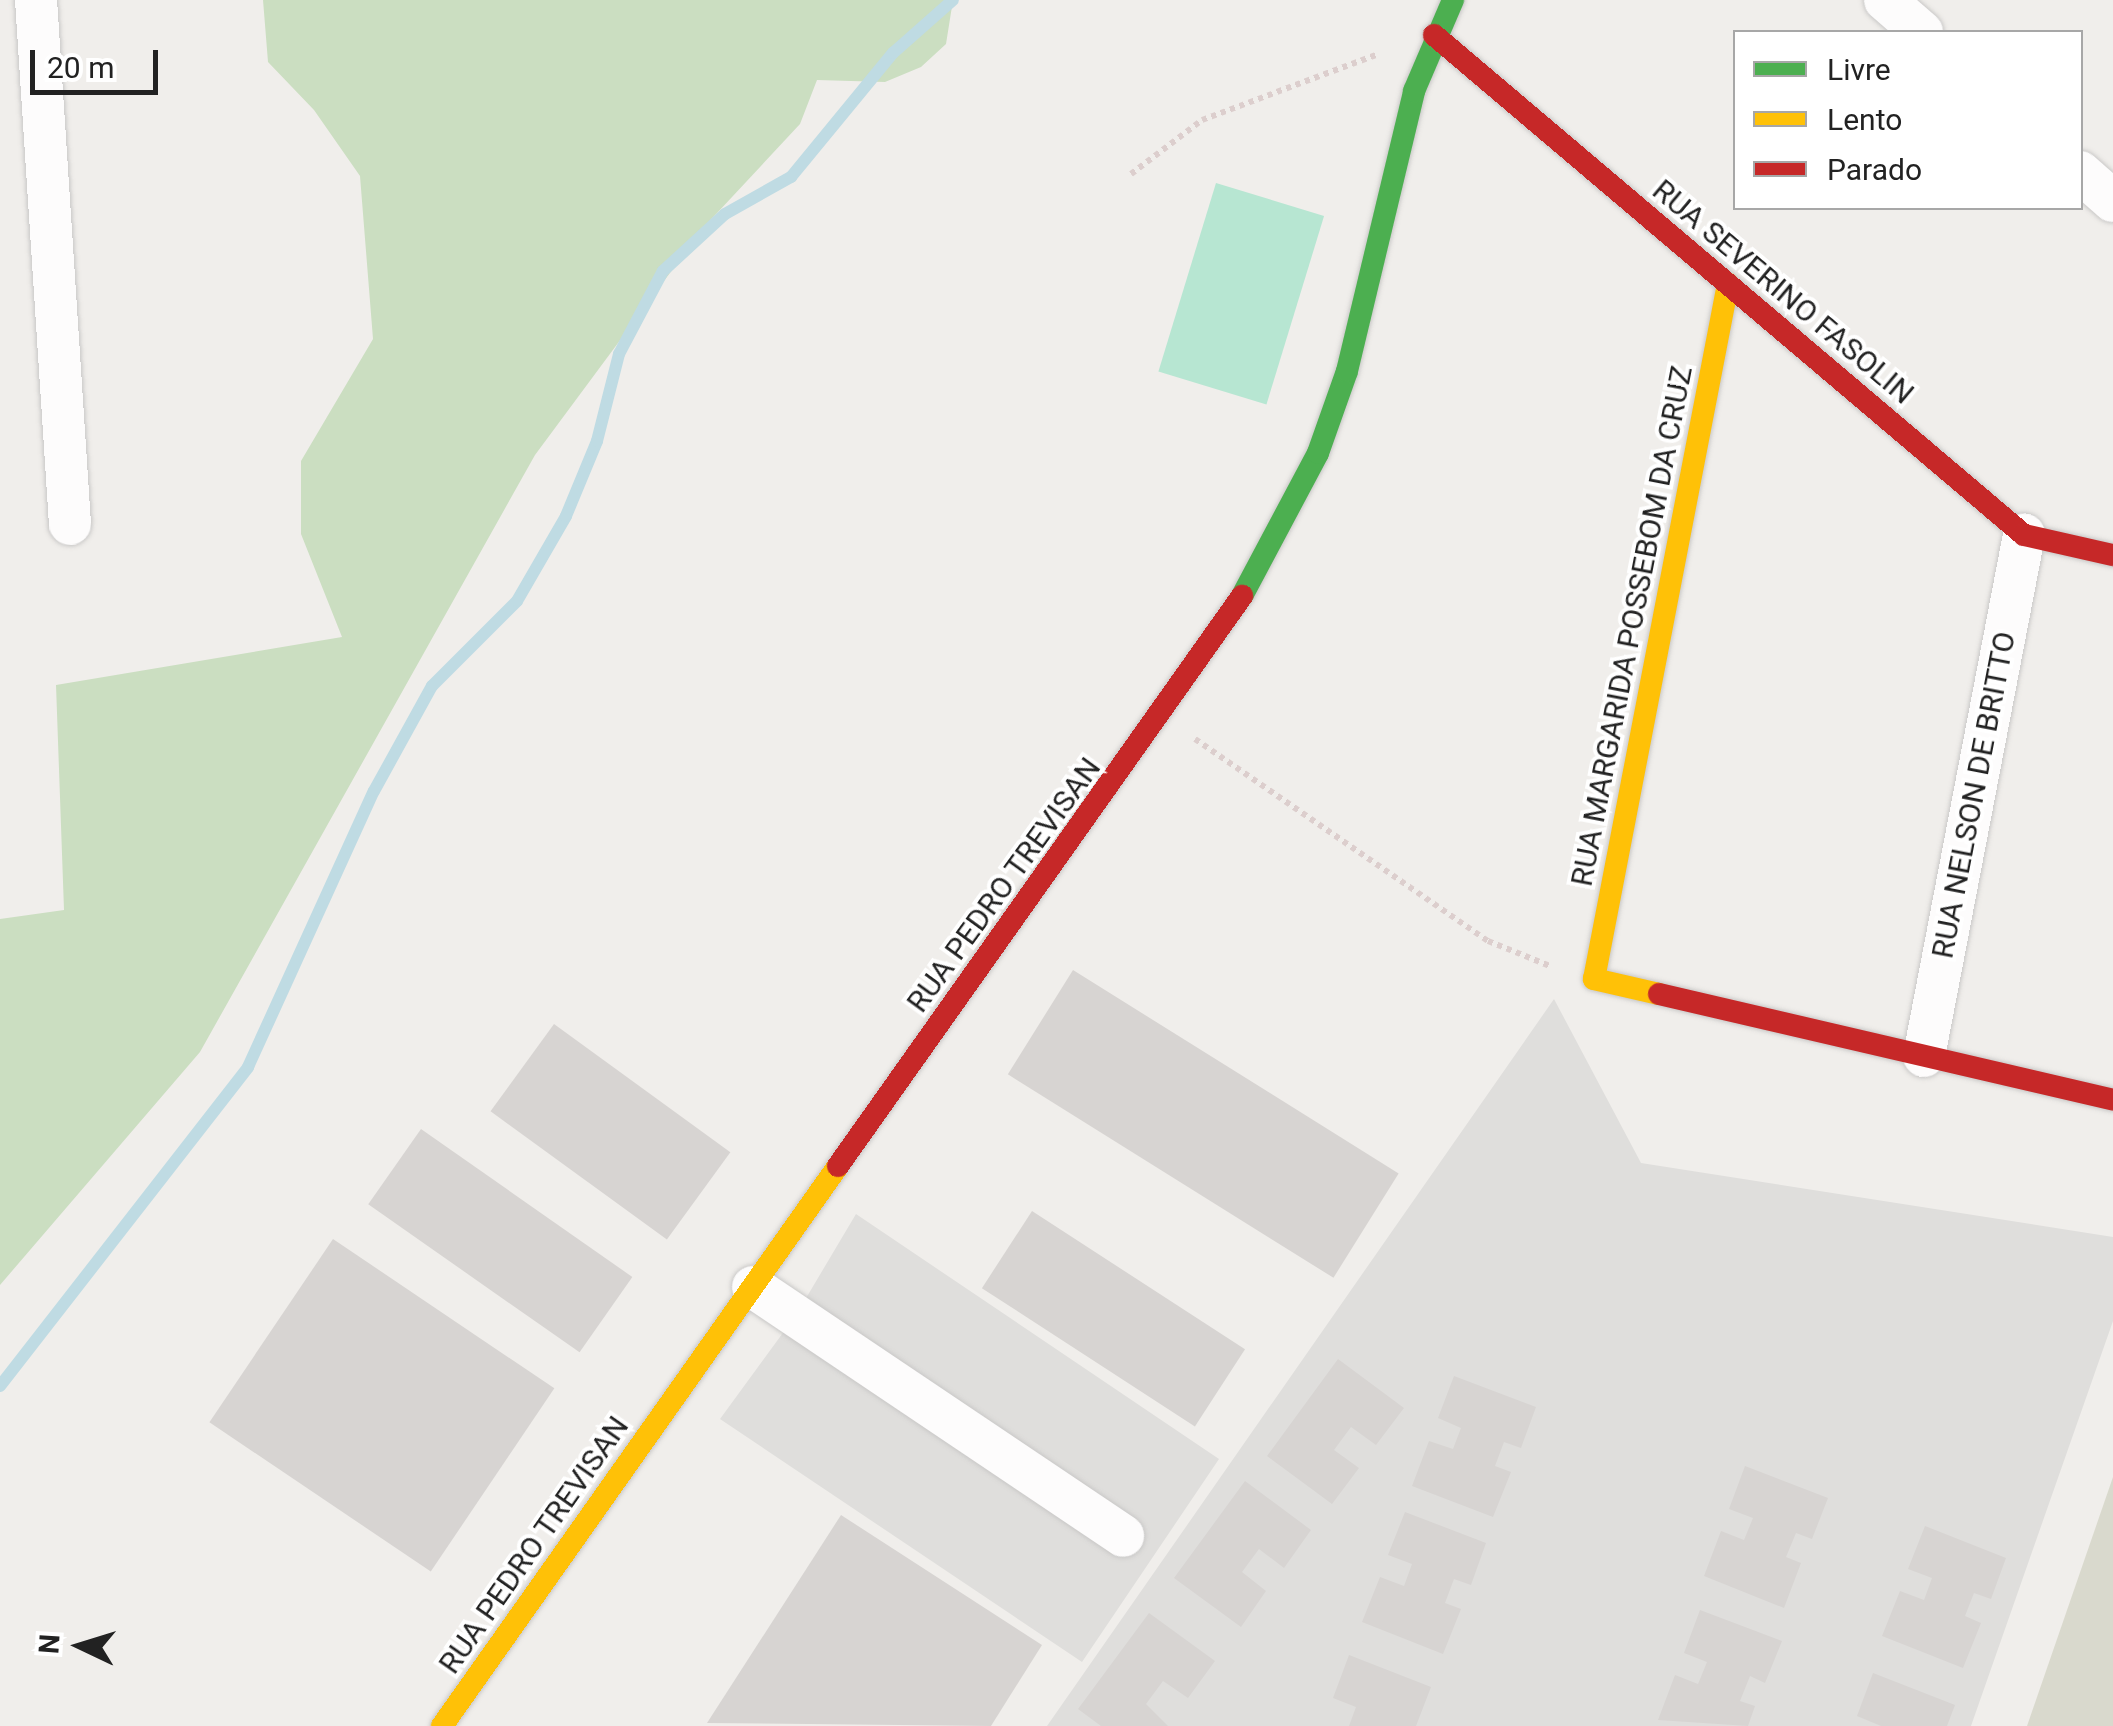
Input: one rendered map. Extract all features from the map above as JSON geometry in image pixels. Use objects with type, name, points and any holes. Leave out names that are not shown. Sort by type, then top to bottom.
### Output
[{"type":"street","points":[[36,0],[70,524]]},
{"type":"street","name":"RUA PEDRO TREVISAN","points":[[442,1726],[1248,586],[1318,453],[1348,371],[1398,150],[1434,36],[1453,0]]},
{"type":"street","points":[[1885,0],[1920,30]]},
{"type":"street","name":"RUA SEVERINO FASOLIN","points":[[1434,36],[2024,534],[2113,555]]},
{"type":"street","points":[[2083,175],[2113,200]]},
{"type":"street","name":"RUA MARGARIDA POSSEBOM DA CRUZ","points":[[1594,979],[1728,284]]},
{"type":"street","name":"RUA NELSON DE BRITTO","points":[[1924,1056],[2024,534]]},
{"type":"street","points":[[1594,979],[2113,1100]]},
{"type":"street","points":[[753,1287],[1123,1536]]},
{"type":"path","points":[[1131,174],[1202,120],[1275,88],[1434,36]]},
{"type":"path","points":[[1160,715],[1488,941],[1594,979]]},
{"type":"shaded area","points":[[1554,999],[1641,1163],[2113,1237],[2113,1321],[1971,1726],[1047,1726]]},
{"type":"shaded area","points":[[856,1214],[1219,1459],[1082,1662],[720,1419],[796,1315]]},
{"type":"shaded area","points":[[2113,1477],[2113,1726],[2027,1726]]},
{"type":"green space","points":[[263,0],[953,0],[946,44],[921,67],[885,82],[817,80],[800,124],[704,227],[535,455],[200,1052],[0,1285],[0,919],[64,910],[56,685],[342,637],[301,534],[301,461],[373,339],[360,176],[314,110],[268,62]]},
{"type":"green space","points":[[1216,183],[1324,216],[1266,404],[1158,371]]},
{"type":"building","points":[[1073,970],[1399,1173],[1333,1278],[1008,1074]]},
{"type":"building","points":[[554,1024],[730,1152],[667,1240],[491,1111]]},
{"type":"building","points":[[421,1129],[632,1277],[580,1352],[368,1204]]},
{"type":"building","points":[[1032,1211],[1245,1349],[1195,1426],[982,1288]]},
{"type":"building","points":[[333,1239],[554,1388],[431,1572],[209,1422]]},
{"type":"building","points":[[1338,1359],[1404,1408],[1376,1445],[1351,1427],[1334,1450],[1359,1468],[1332,1504],[1267,1456]]},
{"type":"building","points":[[1454,1376],[1536,1407],[1521,1448],[1504,1442],[1495,1466],[1511,1472],[1493,1517],[1412,1486],[1429,1441],[1453,1449],[1461,1428],[1438,1418]]},
{"type":"building","points":[[1745,1466],[1828,1498],[1812,1539],[1796,1533],[1786,1557],[1801,1563],[1784,1608],[1704,1576],[1721,1531],[1744,1540],[1753,1518],[1729,1509]]},
{"type":"building","points":[[1245,1481],[1311,1530],[1284,1568],[1259,1549],[1242,1572],[1266,1591],[1241,1627],[1174,1578]]},
{"type":"building","points":[[1405,1512],[1486,1543],[1471,1585],[1454,1579],[1445,1603],[1461,1609],[1443,1654],[1362,1622],[1380,1577],[1404,1586],[1412,1564],[1388,1555]]},
{"type":"building","points":[[841,1515],[1042,1645],[991,1726],[707,1723]]},
{"type":"building","points":[[1925,1526],[2006,1558],[1991,1599],[1974,1593],[1965,1616],[1981,1623],[1963,1668],[1882,1636],[1900,1591],[1924,1600],[1932,1578],[1908,1569]]},
{"type":"building","points":[[1700,1610],[1782,1641],[1765,1683],[1750,1676],[1740,1701],[1755,1706],[1748,1726],[1658,1720],[1675,1675],[1698,1684],[1707,1662],[1684,1653]]},
{"type":"building","points":[[1149,1613],[1215,1661],[1188,1698],[1163,1681],[1146,1704],[1168,1726],[1101,1726],[1078,1709]]},
{"type":"building","points":[[1349,1655],[1431,1687],[1416,1726],[1349,1726],[1356,1707],[1333,1698]]},
{"type":"building","points":[[1873,1673],[1955,1705],[1947,1726],[1881,1726],[1857,1716]]},
{"type":"waterway","points":[[0,1386],[248,1067],[374,791],[432,686],[517,601],[566,516],[597,441],[619,354],[663,271],[725,214],[791,177],[893,53],[953,0]]},
{"type":"traffic: fast","points":[[1242,596],[1318,453],[1347,371],[1414,91],[1453,0]]},
{"type":"traffic: slow","points":[[1659,994],[1594,979],[1728,284]]},
{"type":"traffic: slow","points":[[442,1726],[838,1166]]},
{"type":"traffic: jam","points":[[1434,35],[2024,535],[2113,555]]},
{"type":"traffic: jam","points":[[838,1166],[1242,596]]},
{"type":"traffic: jam","points":[[1659,994],[2113,1100]]}]
